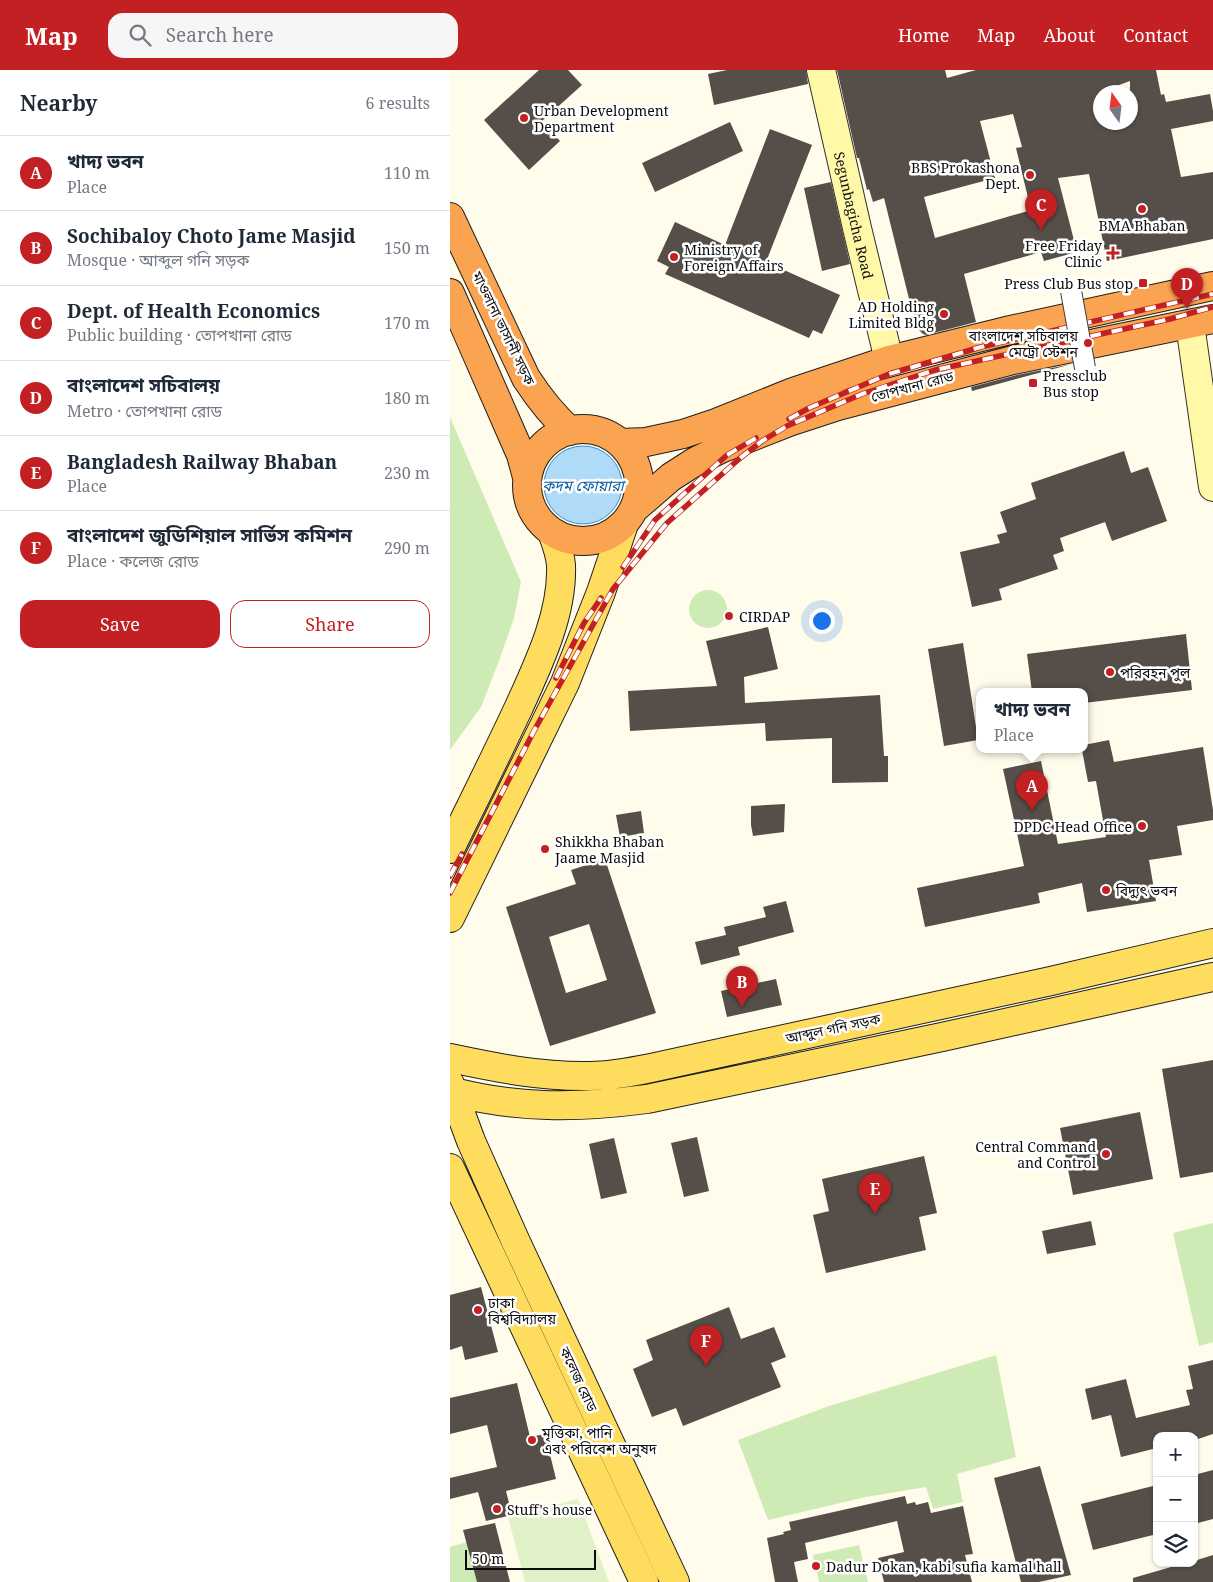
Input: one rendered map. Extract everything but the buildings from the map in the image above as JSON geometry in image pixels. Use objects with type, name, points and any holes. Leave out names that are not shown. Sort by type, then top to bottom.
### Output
[{"type":"highway","name":"মাওলানা ভাসানী সড়ক","points":[[450,217],[526,378],[542,403],[570,431]]},
{"type":"highway","points":[[620,443],[646,442],[683,434],[793,392],[889,360],[1213,286]]},
{"type":"highway","points":[[450,293],[521,455],[527,477]]},
{"type":"highway","name":"তোপখানা রোড","points":[[629,516],[672,477],[696,461],[723,448],[789,422],[838,406],[1013,360],[1202,322]]},
{"type":"highway","points":[[1006,332],[1013,360]]},
{"type":"highway","points":[[577,429],[593,430],[607,434],[620,443],[628,452],[635,462],[638,474],[640,486],[638,498],[629,516],[614,532],[590,541],[570,540],[552,532],[536,517],[531,508],[526,487],[531,462],[539,450],[550,440],[570,431],[577,429]]},
{"type":"main road","points":[[450,918],[565,683],[629,516]]},
{"type":"main road","points":[[450,849],[502,743],[534,673],[552,627],[560,586],[561,565],[558,548],[552,532]]},
{"type":"main road","name":"আব্দুল গনি সড়ক","points":[[450,1058],[494,1068],[540,1075],[592,1076],[622,1073],[1051,981],[1213,943]]},
{"type":"main road","points":[[451,1089],[481,1099],[535,1106],[605,1104],[647,1098],[950,1035],[1213,977]]},
{"type":"main road","name":"কলেজ রোড","points":[[451,1089],[471,1141],[516,1242],[674,1582]]},
{"type":"main road","name":"কলেজ রোড","points":[[450,1168],[644,1582]]},
{"type":"street","name":"Segunbagicha Road","points":[[821,70],[889,360]]},
{"type":"street","points":[[1071,291],[1085,368]]},
{"type":"street","points":[[1202,322],[1213,487]]},
{"type":"green space","points":[[450,417],[521,582],[514,618],[481,707],[450,750]]},
{"type":"green space","points":[[708,590],[715,591],[721,596],[726,602],[726,616],[721,622],[715,627],[708,628],[701,627],[695,622],[690,616],[689,609],[690,602],[695,596],[701,591]]},
{"type":"green space","points":[[1213,1223],[1213,1342],[1199,1346],[1173,1233]]},
{"type":"green space","points":[[996,1355],[1016,1457],[957,1474],[963,1502],[933,1509],[926,1487],[866,1497],[768,1520],[738,1440],[829,1406]]},
{"type":"green space","points":[[578,1499],[609,1582],[525,1582],[508,1517]]},
{"type":"green space","points":[[467,1542],[477,1582],[450,1582],[450,1547]]},
{"type":"green space","points":[[859,1545],[868,1582],[819,1582],[813,1555]]},
{"type":"water","name":"কদম ফোয়ারা","points":[[575,446],[591,446],[605,452],[616,463],[622,477],[622,493],[616,507],[605,518],[591,524],[575,524],[561,518],[550,507],[544,493],[544,477],[550,463],[561,452]]},
{"type":"railway","points":[[789,419],[809,408],[889,374],[981,347],[1213,294]]},
{"type":"railway","points":[[450,893],[535,729],[613,589],[667,523],[762,441],[787,426],[862,394],[935,370],[1170,319],[1213,307]]},
{"type":"railway","points":[[623,567],[655,520],[727,455],[756,438]]},
{"type":"railway","points":[[556,678],[584,623],[601,598]]},
{"type":"railway","points":[[450,876],[462,854]]},
{"type":"place","name":"Urban Development Department","points":[[524,118]]},
{"type":"place","name":"BBS Prokashona Dept.","points":[[1030,175]]},
{"type":"place","name":"BMA Bhaban","points":[[1142,209]]},
{"type":"place","name":"Dept. of Health Economics","points":[[1041,230]]},
{"type":"place","name":"Free Friday Clinic","points":[[1113,253]]},
{"type":"place","name":"Ministry of Foreign Affairs","points":[[674,257]]},
{"type":"place","name":"Press Club Bus stop","points":[[1143,283]]},
{"type":"place","name":"বাংলাদেশ সচিবালয়","points":[[1187,309]]},
{"type":"place","name":"AD Holding Limited Bldg","points":[[944,314]]},
{"type":"place","name":"বাংলাদেশ সচিবালয় মেট্রো স্টেশন","points":[[1088,343]]},
{"type":"place","name":"Pressclub Bus stop","points":[[1033,383]]},
{"type":"place","name":"CIRDAP","points":[[729,616]]},
{"type":"place","name":"পরিবহন পুল","points":[[1110,672]]},
{"type":"place","name":"খাদ্য ভবন","points":[[1032,811]]},
{"type":"place","name":"DPDC Head Office","points":[[1142,826]]},
{"type":"place","name":"Shikkha Bhaban Jaame Masjid","points":[[545,849]]},
{"type":"place","name":"বিদ্যুৎ ভবন","points":[[1106,890]]},
{"type":"place","name":"Sochibaloy Choto Jame Masjid","points":[[742,1007]]},
{"type":"place","name":"Central Command and Control","points":[[1106,1154]]},
{"type":"place","name":"Bangladesh Railway Bhaban","points":[[875,1214]]},
{"type":"place","name":"ঢাকা বিশ্ববিদ্যালয়","points":[[478,1310]]},
{"type":"place","name":"বাংলাদেশ জুডিশিয়াল সার্ভিস কমিশন","points":[[706,1366]]},
{"type":"place","name":"মৃত্তিকা, পানি এবং পরিবেশ অনুষদ","points":[[532,1440]]},
{"type":"place","name":"Stuff's house","points":[[497,1509]]},
{"type":"place","name":"Dadur Dokan, kabi sufia kamal hall","points":[[816,1566]]}]
